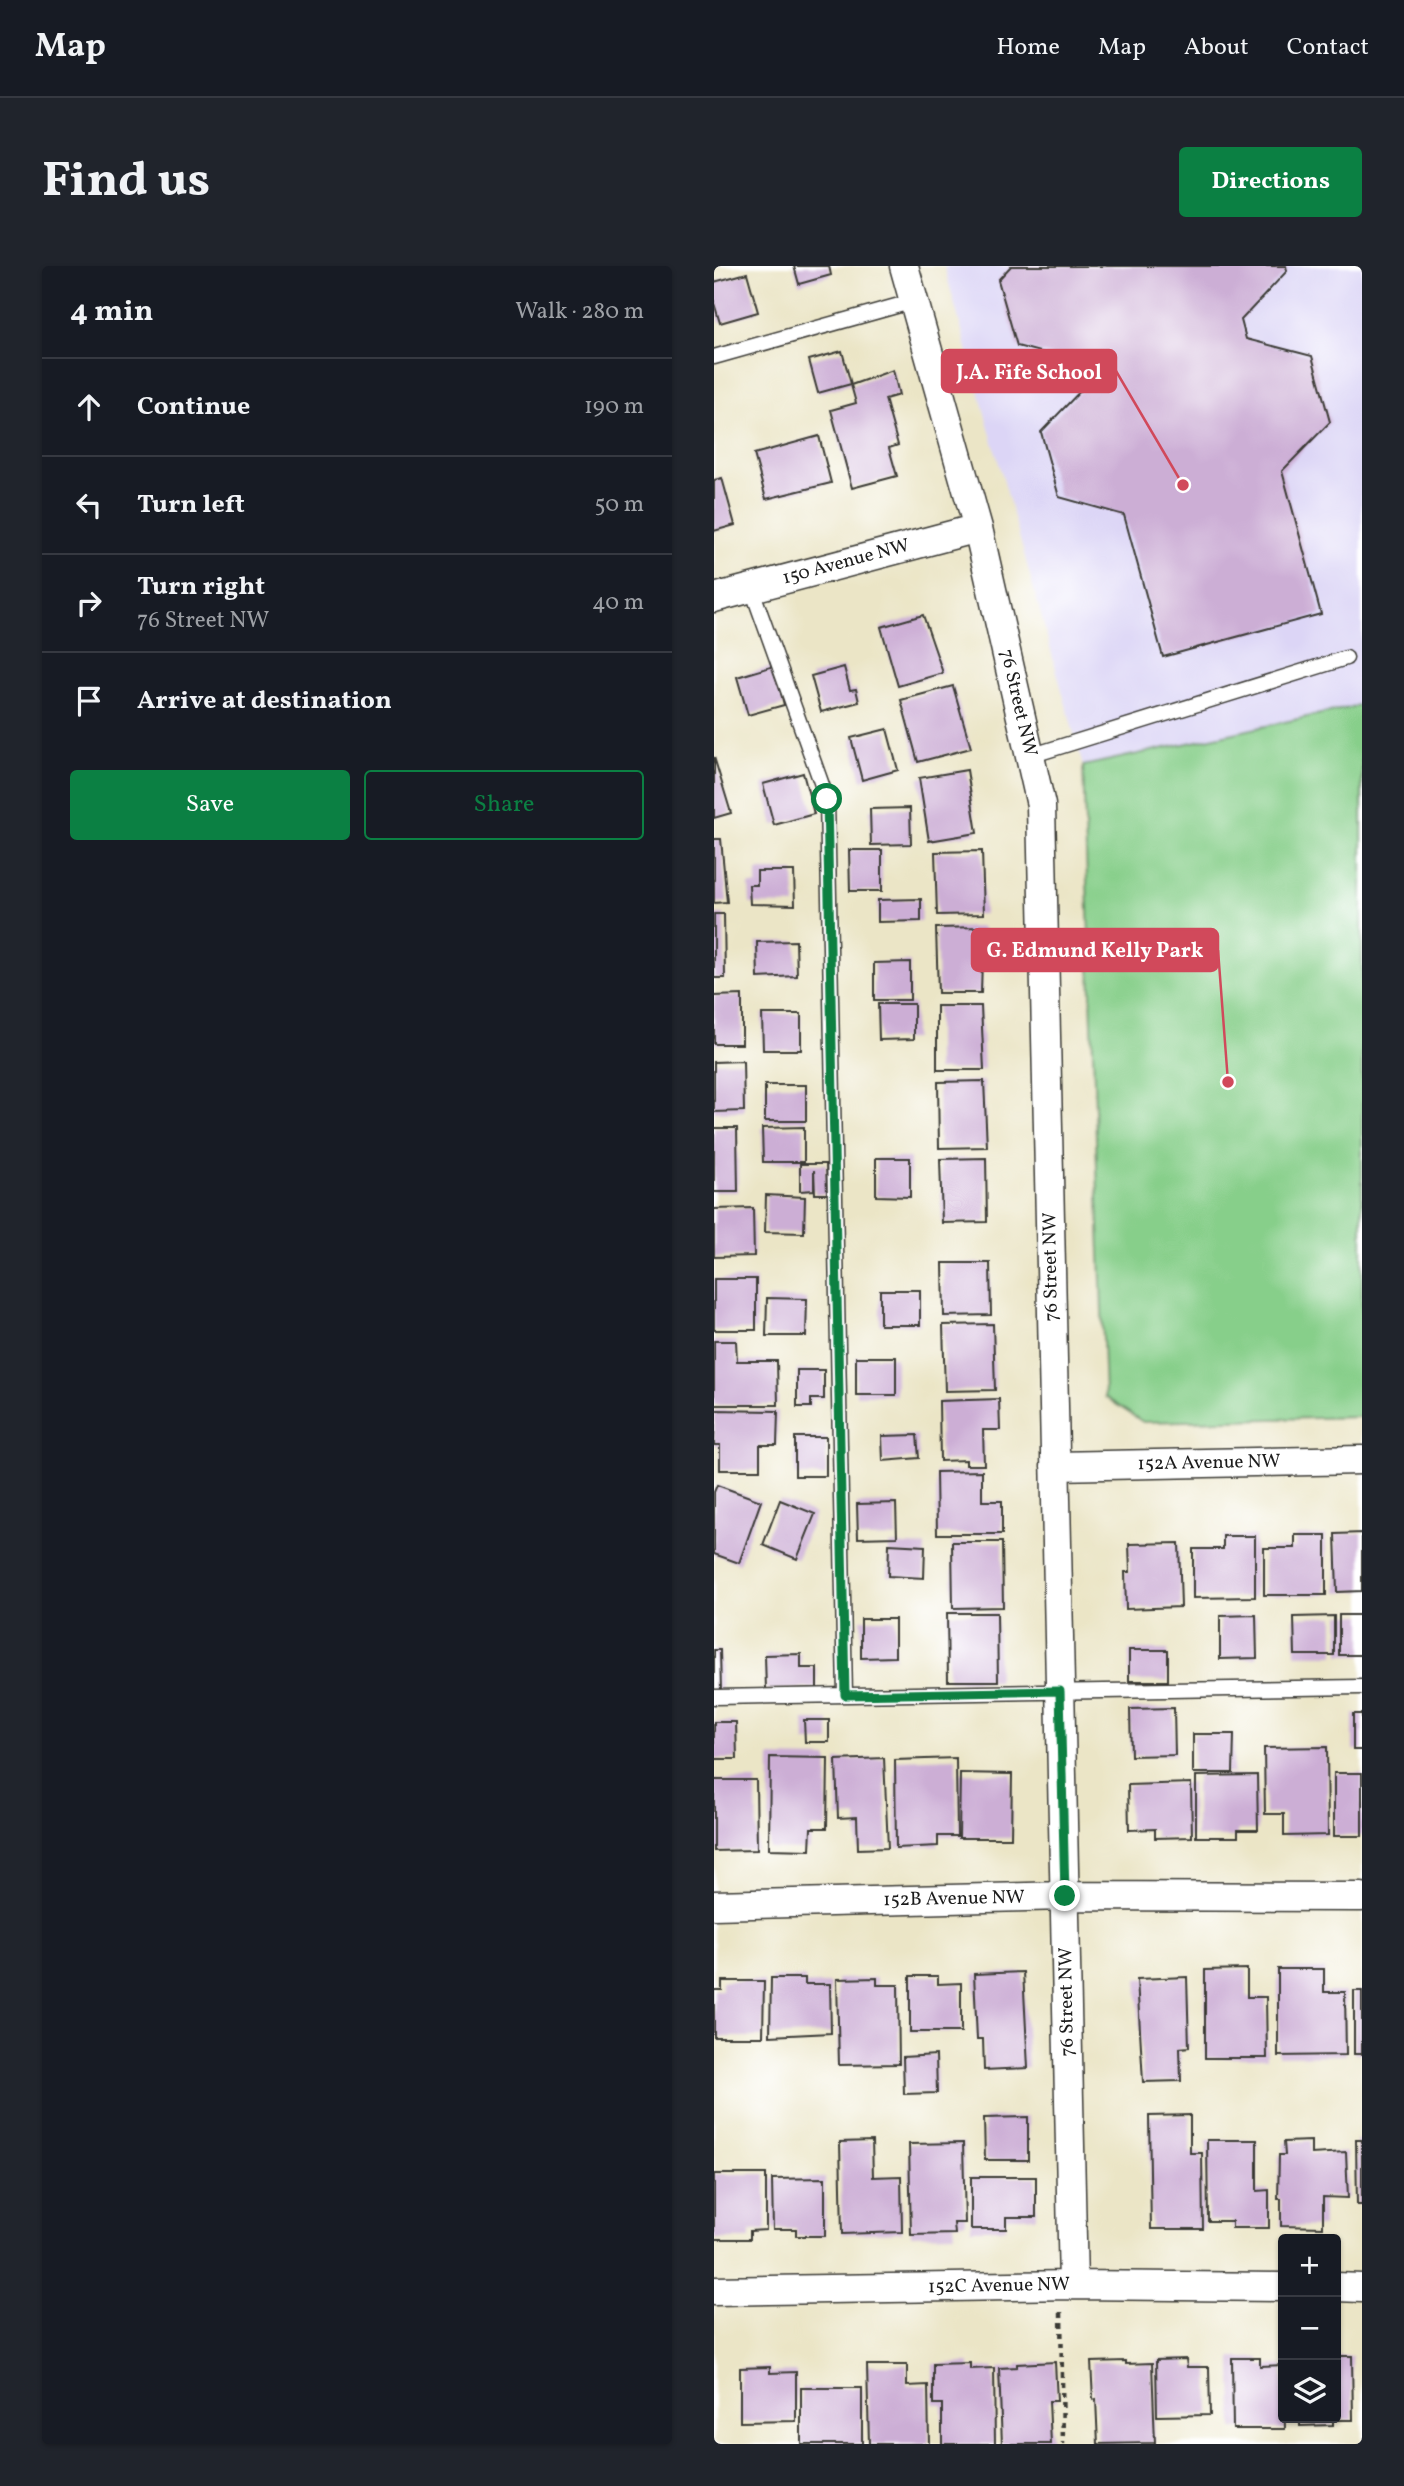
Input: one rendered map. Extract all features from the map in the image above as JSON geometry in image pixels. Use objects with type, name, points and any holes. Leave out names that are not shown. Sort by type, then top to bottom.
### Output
[{"type":"street","name":"76 Street NW","points":[[904,266],[978,528],[1041,805],[1065,1896],[1067,2285]]},
{"type":"street","name":"150 Avenue NW","points":[[714,598],[978,528]]},
{"type":"street","name":"152A Avenue NW","points":[[1055,1466],[1362,1460]]},
{"type":"street","name":"152B Avenue NW","points":[[714,1905],[1065,1896],[1362,1898]]},
{"type":"street","name":"152C Avenue NW","points":[[714,2291],[1067,2285],[1278,2287]]},
{"type":"street","points":[[1341,2287],[1362,2287]]},
{"type":"lane","points":[[714,357],[914,301]]},
{"type":"lane","points":[[751,587],[827,799],[845,1695]]},
{"type":"lane","points":[[1030,757],[1346,657]]},
{"type":"lane","points":[[714,1697],[1362,1687]]},
{"type":"path","points":[[1063,2444],[1067,2285]]},
{"type":"shaded area","points":[[944,266],[1362,266],[1362,705],[1083,766]]},
{"type":"green space","points":[[1362,705],[1362,1417],[1143,1422],[1105,1397],[1083,766]]},
{"type":"building","points":[[794,266],[829,266],[831,275],[799,284]]},
{"type":"building","points":[[1011,266],[1286,266],[1287,271],[1241,320],[1246,339],[1312,356],[1330,422],[1282,471],[1321,614],[1163,657],[1124,515],[1059,497],[1041,432],[1088,383],[1081,363],[1017,346],[998,280]]},
{"type":"building","points":[[747,273],[758,312],[720,323],[714,303],[714,282]]},
{"type":"building","points":[[842,351],[851,384],[818,393],[809,360]]},
{"type":"building","points":[[893,370],[899,395],[885,399],[898,445],[889,448],[897,476],[852,488],[831,410],[856,403],[851,385]]},
{"type":"building","points":[[819,436],[831,483],[766,499],[754,454]]},
{"type":"building","points":[[722,478],[735,525],[714,531],[714,480]]},
{"type":"building","points":[[923,615],[943,673],[898,686],[881,627]]},
{"type":"building","points":[[774,666],[784,705],[748,715],[737,677]]},
{"type":"building","points":[[844,667],[850,690],[856,689],[859,702],[821,712],[811,676]]},
{"type":"building","points":[[953,686],[971,748],[918,762],[901,700]]},
{"type":"building","points":[[887,729],[898,770],[862,780],[851,738]]},
{"type":"building","points":[[714,757],[731,813],[714,818]]},
{"type":"building","points":[[967,770],[977,833],[929,841],[919,778]]},
{"type":"building","points":[[803,773],[814,814],[774,825],[763,784]]},
{"type":"building","points":[[910,808],[911,844],[871,845],[870,809]]},
{"type":"building","points":[[714,839],[721,839],[727,902],[714,903]]},
{"type":"building","points":[[849,850],[882,850],[882,891],[850,891]]},
{"type":"building","points":[[982,851],[984,914],[937,915],[935,852]]},
{"type":"building","points":[[757,871],[794,871],[795,905],[750,904],[749,885],[757,885]]},
{"type":"building","points":[[921,899],[921,921],[878,922],[878,900]]},
{"type":"building","points":[[714,914],[724,914],[725,978],[714,978]]},
{"type":"building","points":[[983,927],[981,993],[938,993],[936,928]]},
{"type":"building","points":[[796,941],[797,976],[758,978],[757,942]]},
{"type":"building","points":[[910,962],[910,1000],[874,1000],[874,963]]},
{"type":"building","points":[[742,995],[742,1044],[714,1044],[714,996]]},
{"type":"building","points":[[878,1004],[914,1004],[914,1039],[879,1040]]},
{"type":"building","points":[[937,1006],[981,1006],[984,1070],[937,1070]]},
{"type":"building","points":[[762,1014],[801,1014],[801,1050],[763,1050]]},
{"type":"building","points":[[743,1061],[744,1111],[714,1112],[714,1062]]},
{"type":"building","points":[[984,1081],[987,1147],[939,1148],[938,1082]]},
{"type":"building","points":[[765,1085],[806,1085],[806,1121],[765,1121]]},
{"type":"building","points":[[804,1127],[804,1162],[763,1162],[762,1128]]},
{"type":"building","points":[[714,1128],[737,1128],[738,1192],[714,1192]]},
{"type":"building","points":[[876,1158],[910,1158],[910,1197],[876,1196]]},
{"type":"building","points":[[986,1158],[987,1222],[942,1223],[940,1159]]},
{"type":"building","points":[[800,1164],[826,1164],[827,1194],[815,1194],[814,1170],[814,1190],[800,1191]]},
{"type":"building","points":[[766,1195],[805,1197],[804,1233],[765,1232]]},
{"type":"building","points":[[753,1208],[754,1256],[714,1257],[714,1209]]},
{"type":"building","points":[[943,1263],[990,1263],[991,1315],[944,1316]]},
{"type":"building","points":[[714,1279],[756,1279],[756,1330],[714,1330]]},
{"type":"building","points":[[880,1290],[920,1290],[920,1325],[880,1325]]},
{"type":"building","points":[[767,1298],[807,1299],[806,1336],[766,1336]]},
{"type":"building","points":[[993,1324],[995,1390],[945,1391],[943,1325]]},
{"type":"building","points":[[714,1341],[736,1341],[737,1361],[777,1361],[778,1405],[714,1405]]},
{"type":"building","points":[[856,1357],[896,1357],[896,1395],[856,1395]]},
{"type":"building","points":[[797,1370],[824,1370],[824,1399],[811,1399],[811,1407],[797,1407]]},
{"type":"building","points":[[999,1399],[1000,1430],[983,1430],[984,1465],[966,1465],[966,1460],[940,1461],[939,1401]]},
{"type":"building","points":[[715,1410],[778,1411],[777,1445],[760,1445],[760,1470],[720,1470],[720,1445],[714,1445]]},
{"type":"building","points":[[917,1435],[919,1458],[883,1461],[882,1436]]},
{"type":"building","points":[[795,1437],[826,1437],[826,1476],[795,1476]]},
{"type":"building","points":[[982,1471],[982,1501],[1002,1501],[1002,1534],[937,1534],[936,1472]]},
{"type":"building","points":[[717,1485],[761,1501],[739,1563],[714,1554],[714,1492]]},
{"type":"building","points":[[780,1500],[815,1514],[797,1559],[763,1545]]},
{"type":"building","points":[[896,1503],[897,1537],[858,1538],[857,1504]]},
{"type":"building","points":[[1362,1533],[1362,1591],[1337,1592],[1335,1534]]},
{"type":"building","points":[[1295,1535],[1326,1535],[1326,1595],[1264,1595],[1264,1548],[1295,1548]]},
{"type":"building","points":[[1223,1536],[1255,1536],[1255,1597],[1193,1598],[1193,1549],[1223,1549]]},
{"type":"building","points":[[952,1542],[1002,1542],[1003,1607],[953,1608]]},
{"type":"building","points":[[1179,1543],[1181,1607],[1126,1609],[1125,1572],[1130,1572],[1129,1544]]},
{"type":"building","points":[[889,1544],[925,1546],[924,1578],[888,1576]]},
{"type":"building","points":[[947,1613],[997,1613],[998,1681],[948,1681]]},
{"type":"building","points":[[1256,1615],[1257,1658],[1220,1659],[1220,1616]]},
{"type":"building","points":[[1339,1615],[1362,1615],[1362,1655],[1339,1655]]},
{"type":"building","points":[[1334,1616],[1334,1655],[1295,1655],[1294,1617]]},
{"type":"building","points":[[861,1619],[895,1619],[895,1657],[861,1658]]},
{"type":"building","points":[[714,1650],[720,1650],[721,1691],[714,1691]]},
{"type":"building","points":[[1129,1650],[1168,1650],[1168,1681],[1129,1681]]},
{"type":"building","points":[[801,1654],[801,1668],[817,1668],[817,1688],[766,1690],[765,1655]]},
{"type":"building","points":[[1174,1708],[1175,1755],[1131,1756],[1130,1709]]},
{"type":"building","points":[[1353,1714],[1362,1714],[1362,1750],[1353,1750]]},
{"type":"building","points":[[804,1720],[829,1720],[829,1742],[805,1742]]},
{"type":"building","points":[[714,1722],[736,1722],[737,1759],[714,1759]]},
{"type":"building","points":[[1193,1734],[1234,1734],[1233,1773],[1193,1773]]},
{"type":"building","points":[[1327,1747],[1328,1835],[1284,1836],[1284,1814],[1265,1814],[1264,1748]]},
{"type":"building","points":[[770,1757],[828,1758],[827,1828],[811,1828],[810,1850],[769,1849]]},
{"type":"building","points":[[884,1758],[888,1848],[858,1849],[857,1817],[838,1818],[836,1760]]},
{"type":"building","points":[[956,1758],[957,1836],[938,1836],[938,1846],[896,1848],[895,1760]]},
{"type":"building","points":[[960,1773],[1012,1774],[1011,1838],[959,1838]]},
{"type":"building","points":[[1334,1773],[1362,1773],[1362,1836],[1334,1836]]},
{"type":"building","points":[[1257,1775],[1258,1830],[1238,1830],[1238,1837],[1196,1837],[1196,1776]]},
{"type":"building","points":[[714,1780],[756,1780],[757,1850],[714,1851]]},
{"type":"building","points":[[1191,1783],[1192,1837],[1155,1838],[1155,1829],[1129,1830],[1128,1785]]},
{"type":"building","points":[[1247,1969],[1247,1997],[1266,1997],[1267,2058],[1205,2058],[1205,1970]]},
{"type":"building","points":[[1278,1969],[1324,1969],[1324,1992],[1345,1992],[1346,2055],[1278,2056]]},
{"type":"building","points":[[1023,1972],[1028,2068],[984,2070],[983,2039],[977,2039],[974,1974]]},
{"type":"building","points":[[910,1976],[938,1976],[938,1984],[961,1983],[961,2032],[910,2032]]},
{"type":"building","points":[[1187,1977],[1189,2047],[1180,2048],[1181,2081],[1143,2082],[1137,1979]]},
{"type":"building","points":[[771,1978],[805,1978],[805,1984],[830,1984],[831,2033],[770,2036]]},
{"type":"building","points":[[877,1978],[877,1985],[898,1985],[899,2064],[839,2065],[837,1979]]},
{"type":"building","points":[[722,1981],[764,1981],[763,2037],[714,2037],[714,1990],[722,1990]]},
{"type":"building","points":[[1354,1991],[1362,1991],[1362,2054],[1354,2054]]},
{"type":"building","points":[[936,2055],[937,2093],[904,2094],[903,2057]]},
{"type":"building","points":[[1190,2115],[1190,2153],[1202,2153],[1203,2229],[1151,2229],[1149,2116]]},
{"type":"building","points":[[1028,2117],[1028,2160],[985,2160],[984,2118]]},
{"type":"building","points":[[1207,2140],[1257,2140],[1257,2191],[1269,2190],[1269,2228],[1232,2228],[1232,2221],[1208,2221]]},
{"type":"building","points":[[1356,2140],[1362,2140],[1362,2205],[1357,2205]]},
{"type":"building","points":[[872,2141],[873,2177],[901,2176],[902,2232],[842,2234],[840,2142]]},
{"type":"building","points":[[1311,2141],[1311,2154],[1346,2152],[1348,2198],[1323,2197],[1323,2227],[1281,2226],[1281,2199],[1278,2199],[1279,2155],[1285,2155],[1284,2142]]},
{"type":"building","points":[[963,2143],[965,2223],[954,2223],[955,2234],[911,2235],[909,2144]]},
{"type":"building","points":[[714,2174],[766,2174],[766,2230],[750,2231],[750,2239],[714,2239]]},
{"type":"building","points":[[971,2177],[1036,2177],[1036,2217],[1006,2217],[1006,2229],[971,2229]]},
{"type":"building","points":[[825,2178],[825,2236],[796,2236],[796,2229],[773,2229],[772,2179]]},
{"type":"building","points":[[1341,2356],[1352,2356],[1353,2420],[1341,2420]]},
{"type":"building","points":[[1232,2358],[1260,2358],[1260,2366],[1278,2365],[1278,2423],[1285,2423],[1285,2429],[1233,2429]]},
{"type":"building","points":[[1186,2359],[1187,2367],[1209,2367],[1210,2415],[1157,2416],[1156,2360]]},
{"type":"building","points":[[1126,2361],[1126,2364],[1152,2363],[1155,2443],[1098,2444],[1091,2362]]},
{"type":"building","points":[[1055,2362],[1057,2401],[1049,2401],[1051,2444],[1002,2444],[999,2368]]},
{"type":"building","points":[[970,2363],[970,2369],[994,2368],[995,2444],[942,2444],[942,2404],[933,2404],[933,2364]]},
{"type":"building","points":[[867,2365],[907,2365],[907,2386],[928,2385],[929,2444],[869,2444]]},
{"type":"building","points":[[770,2367],[770,2373],[796,2372],[796,2421],[740,2422],[740,2368]]},
{"type":"building","points":[[801,2388],[862,2388],[862,2444],[801,2444]]},
{"type":"building","points":[[1300,2423],[1333,2423],[1333,2425],[1300,2426]]},
{"type":"place","name":"J.A. Fife School","points":[[1183,485]]},
{"type":"place","name":"G. Edmund Kelly Park","points":[[1228,1082]]},
{"type":"route","points":[[827,799],[845,1695],[1060,1691],[1065,1896]]}]
